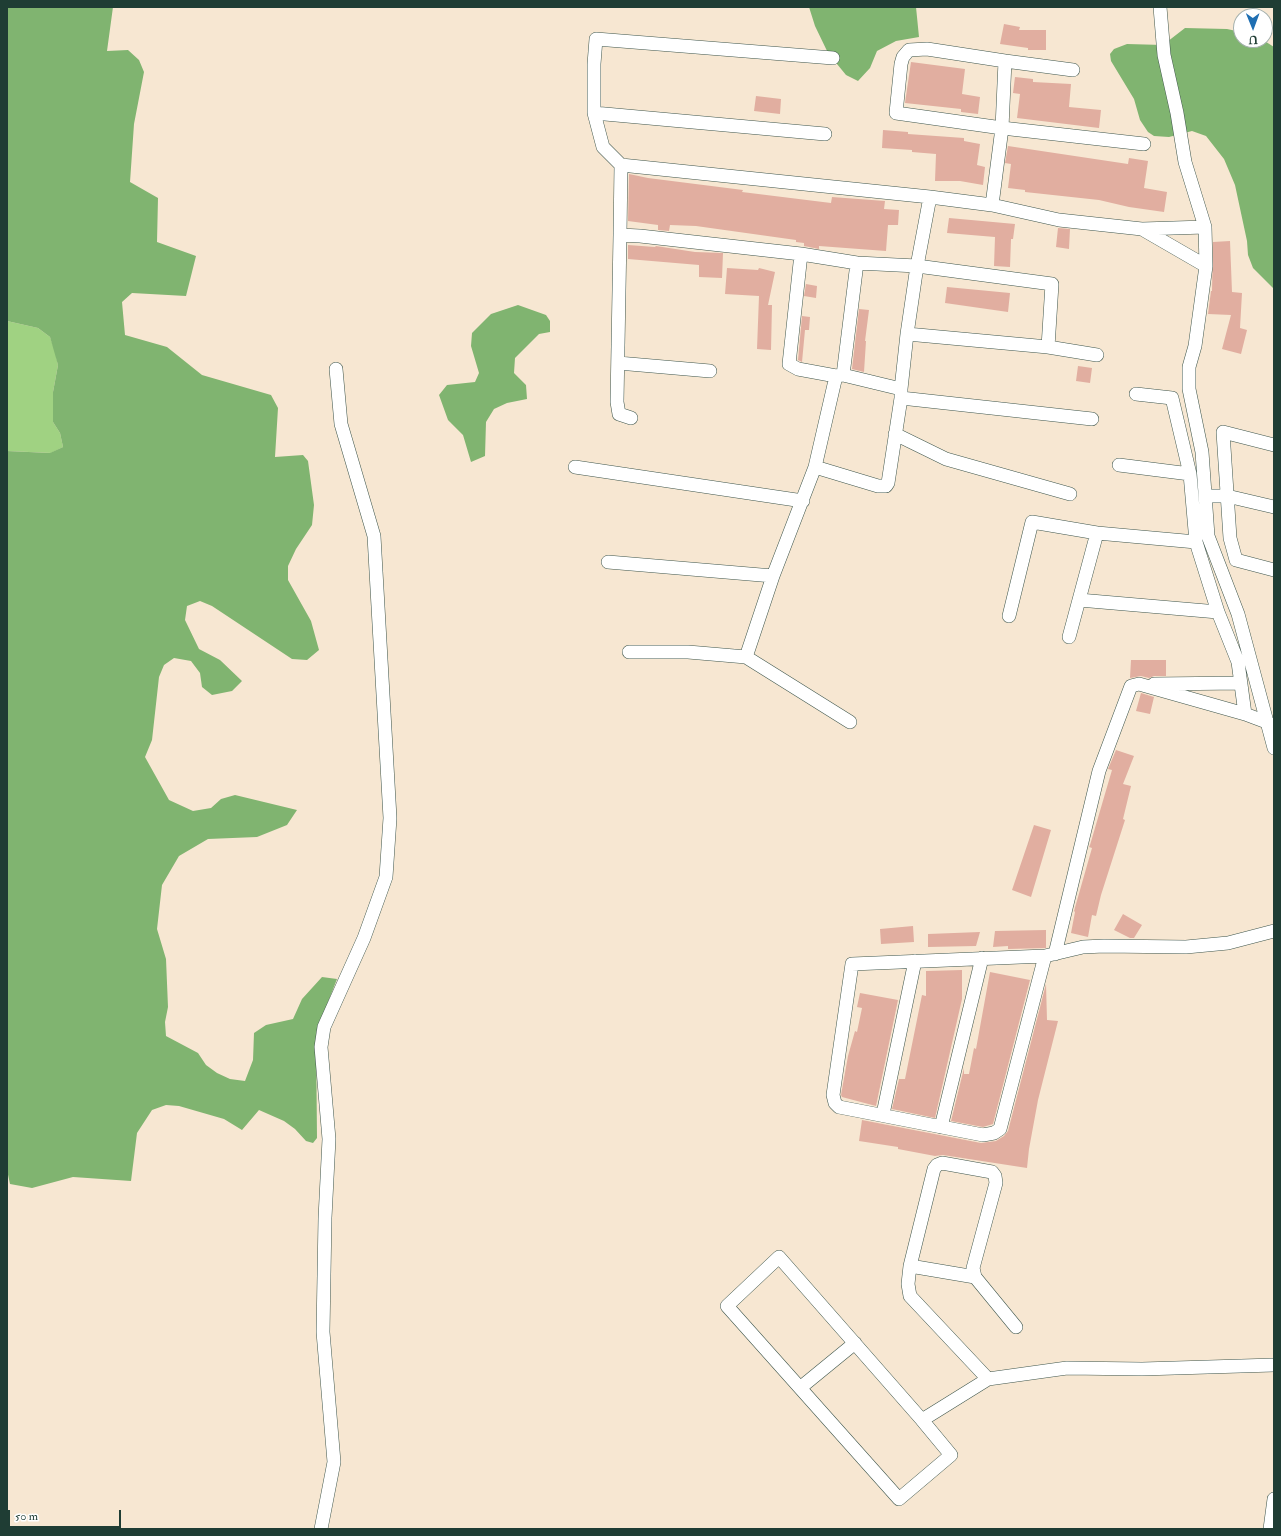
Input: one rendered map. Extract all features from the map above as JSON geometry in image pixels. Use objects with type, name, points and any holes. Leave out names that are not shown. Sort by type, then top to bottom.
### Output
[{"type":"street","points":[[1160,7],[1164,55],[1177,113],[1184,162],[1205,227],[1206,266],[1196,346],[1189,367],[1189,389],[1202,452],[1208,536],[1238,614],[1269,722],[1274,748]]},
{"type":"street","points":[[833,58],[596,39],[594,64],[594,113],[603,146],[621,165],[930,197],[992,205],[1059,220],[1142,229],[1205,227]]},
{"type":"street","points":[[1073,70],[927,49],[909,50],[903,57],[901,64],[896,113],[1002,128],[1144,144]]},
{"type":"street","points":[[992,205],[1002,128],[1005,61]]},
{"type":"street","points":[[594,113],[825,134]]},
{"type":"street","points":[[621,165],[617,402],[619,414],[631,418]]},
{"type":"street","points":[[815,467],[878,486],[886,486],[889,480],[917,266],[930,197]]},
{"type":"street","points":[[1142,229],[1206,266]]},
{"type":"street","points":[[620,235],[801,254],[857,263],[917,266],[1052,284],[1048,347]]},
{"type":"street","points":[[801,254],[789,364],[798,369],[839,375],[901,393],[1092,419]]},
{"type":"street","points":[[746,657],[773,576],[815,467],[839,375],[857,263]]},
{"type":"street","points":[[908,334],[1048,347],[1097,355]]},
{"type":"street","points":[[618,363],[710,371]]},
{"type":"street","points":[[321,1529],[334,1462],[323,1332],[325,1218],[329,1139],[321,1047],[324,1027],[364,938],[386,877],[390,818],[374,536],[340,424],[336,368]]},
{"type":"street","points":[[1136,394],[1172,398],[1190,474],[1196,542],[1218,612],[1238,662],[1245,714]]},
{"type":"street","points":[[1274,445],[1223,432],[1230,538],[1236,560],[1274,570]]},
{"type":"street","points":[[896,434],[946,459],[1070,494]]},
{"type":"street","points":[[1119,465],[1190,474]]},
{"type":"street","points":[[575,467],[803,501]]},
{"type":"street","points":[[1206,496],[1227,496],[1274,507]]},
{"type":"street","points":[[1009,616],[1032,522],[1097,533],[1196,542]]},
{"type":"street","points":[[1069,637],[1097,533]]},
{"type":"street","points":[[608,562],[773,576]]},
{"type":"street","points":[[1079,600],[1218,612]]},
{"type":"street","points":[[629,652],[688,652],[746,657],[850,722]]},
{"type":"street","points":[[1241,683],[1133,684],[1130,688],[1099,771],[1050,955],[1000,1129],[994,1133],[983,1135],[882,1114],[839,1107],[833,1095],[851,966],[861,964],[915,961],[1050,955],[1083,947],[1186,947],[1228,943],[1274,931]]},
{"type":"street","points":[[1139,684],[1269,722]]},
{"type":"street","points":[[941,1127],[982,958]]},
{"type":"street","points":[[882,1114],[915,961]]},
{"type":"street","points":[[988,1379],[910,1296],[908,1284],[910,1266],[934,1169],[937,1165],[949,1165],[992,1172],[995,1176],[996,1183],[974,1262],[975,1277],[1016,1327]]},
{"type":"street","points":[[779,1257],[855,1343],[951,1455],[898,1499],[727,1306],[779,1257]]},
{"type":"street","points":[[910,1266],[975,1277]]},
{"type":"street","points":[[800,1388],[855,1343]]},
{"type":"street","points":[[922,1420],[988,1379],[1066,1368],[1274,1365]]},
{"type":"street","points":[[1270,1529],[1274,1499]]},
{"type":"green space","points":[[7,7],[113,7],[107,51],[128,50],[139,60],[144,72],[134,124],[130,182],[158,198],[157,242],[196,256],[186,296],[132,293],[122,302],[125,335],[167,347],[202,375],[271,395],[278,408],[275,457],[303,455],[308,461],[314,505],[312,525],[296,549],[288,566],[288,580],[311,621],[319,650],[307,660],[292,659],[212,606],[200,601],[187,606],[185,620],[199,649],[220,660],[242,681],[232,691],[212,695],[202,687],[200,673],[191,661],[174,658],[164,665],[159,677],[152,740],[145,757],[169,800],[193,811],[211,808],[221,799],[235,795],[297,810],[287,825],[257,837],[208,839],[179,856],[162,885],[157,929],[166,959],[168,1007],[165,1022],[166,1036],[198,1053],[206,1065],[217,1073],[230,1079],[245,1081],[253,1060],[254,1033],[266,1025],[293,1019],[302,999],[322,977],[337,979],[316,1033],[317,1138],[313,1143],[306,1141],[295,1129],[284,1121],[259,1110],[242,1130],[224,1119],[179,1106],[166,1105],[152,1110],[137,1133],[131,1181],[73,1177],[32,1188],[10,1184],[7,1170],[7,451],[50,453],[63,447],[60,433],[53,422],[53,392],[58,365],[50,337],[38,328],[7,321]]},
{"type":"green space","points":[[809,7],[916,7],[919,37],[896,41],[877,51],[870,68],[858,81],[846,75],[828,53],[815,26]]},
{"type":"green space","points":[[1185,28],[1233,30],[1233,48],[1274,47],[1274,289],[1253,268],[1248,255],[1247,241],[1235,185],[1224,159],[1206,136],[1192,131],[1169,137],[1154,136],[1148,132],[1140,120],[1134,99],[1111,61],[1110,54],[1114,49],[1127,44],[1163,45]]},
{"type":"green space","points":[[518,305],[546,315],[550,321],[550,332],[539,334],[515,358],[514,373],[526,385],[527,399],[507,403],[494,409],[486,422],[485,456],[471,462],[463,435],[448,420],[439,395],[447,385],[475,382],[479,373],[471,346],[472,333],[491,314]]},
{"type":"green space","points":[[7,321],[38,328],[50,337],[55,351],[58,365],[53,392],[53,422],[60,433],[63,447],[51,453],[7,451]]},
{"type":"building","points":[[1004,24],[1020,27],[1019,30],[1046,30],[1046,50],[1028,50],[1028,48],[1000,44]]},
{"type":"building","points":[[911,62],[965,69],[962,94],[980,97],[978,114],[961,112],[961,109],[905,103]]},
{"type":"building","points":[[1015,77],[1033,79],[1033,82],[1071,84],[1069,107],[1101,110],[1099,128],[1017,118],[1020,94],[1013,93]]},
{"type":"building","points":[[756,96],[781,99],[780,114],[754,111]]},
{"type":"building","points":[[883,130],[908,132],[908,134],[964,138],[964,141],[980,144],[977,165],[985,167],[983,185],[960,181],[935,181],[936,154],[912,152],[912,150],[882,148]]},
{"type":"building","points":[[1008,146],[1128,164],[1129,158],[1148,161],[1144,188],[1167,192],[1164,212],[1129,207],[1099,200],[1025,192],[1025,190],[1008,188],[1011,164],[1005,163]]},
{"type":"building","points":[[629,174],[648,178],[743,190],[742,192],[831,203],[832,197],[885,201],[884,209],[899,210],[898,225],[888,225],[886,251],[819,246],[819,249],[804,246],[804,243],[796,242],[796,240],[696,226],[670,225],[669,231],[658,230],[658,225],[628,221]]},
{"type":"building","points":[[949,218],[1015,224],[1013,239],[1011,239],[1010,267],[994,266],[995,237],[947,233]]},
{"type":"building","points":[[1058,228],[1070,229],[1069,249],[1056,247]]},
{"type":"building","points":[[1230,241],[1232,292],[1242,293],[1240,328],[1247,330],[1241,354],[1222,349],[1231,315],[1208,314],[1212,291],[1213,242]]},
{"type":"building","points":[[628,245],[656,246],[695,252],[723,253],[722,278],[699,277],[699,265],[628,259]]},
{"type":"building","points":[[727,268],[758,270],[759,268],[775,272],[768,305],[772,305],[771,350],[757,349],[759,296],[725,294]]},
{"type":"building","points":[[806,284],[817,286],[816,298],[804,296]]},
{"type":"building","points":[[947,287],[1010,293],[1008,312],[945,303]]},
{"type":"building","points":[[859,309],[869,310],[865,341],[864,372],[852,369]]},
{"type":"building","points":[[802,316],[810,317],[809,330],[805,330],[802,362],[798,360]]},
{"type":"building","points":[[1078,366],[1092,368],[1090,383],[1076,381]]},
{"type":"building","points":[[1131,660],[1166,660],[1166,676],[1154,676],[1149,678],[1141,676],[1130,678]]},
{"type":"building","points":[[1141,693],[1154,697],[1150,714],[1136,711]]},
{"type":"building","points":[[1116,750],[1134,756],[1123,784],[1131,786],[1123,819],[1125,820],[1101,895],[1096,916],[1092,915],[1088,937],[1071,933],[1074,911],[1092,848],[1089,847],[1112,770],[1108,769]]},
{"type":"building","points":[[1034,825],[1051,830],[1031,897],[1012,890]]},
{"type":"building","points":[[1123,914],[1142,925],[1134,938],[1130,938],[1114,930]]},
{"type":"building","points":[[913,926],[914,942],[881,944],[880,929]]},
{"type":"building","points":[[1046,930],[1046,948],[1008,949],[1008,946],[993,947],[995,931]]},
{"type":"building","points":[[980,932],[976,946],[928,947],[928,934]]},
{"type":"building","points":[[962,970],[962,999],[935,1118],[892,1109],[899,1079],[905,1079],[922,995],[926,996],[926,971]]},
{"type":"building","points":[[990,972],[1030,980],[993,1124],[983,1127],[951,1121],[964,1068],[964,1074],[969,1074],[974,1048],[976,1049]]},
{"type":"building","points":[[1046,984],[1047,1020],[1058,1021],[1038,1100],[1027,1168],[943,1155],[935,1156],[898,1149],[898,1147],[859,1141],[862,1120],[981,1143],[996,1141],[1004,1136],[1008,1131]]},
{"type":"building","points":[[860,993],[898,1000],[876,1106],[842,1097],[841,1095],[848,1056],[855,1031],[857,1032],[862,1008],[857,1007]]}]
